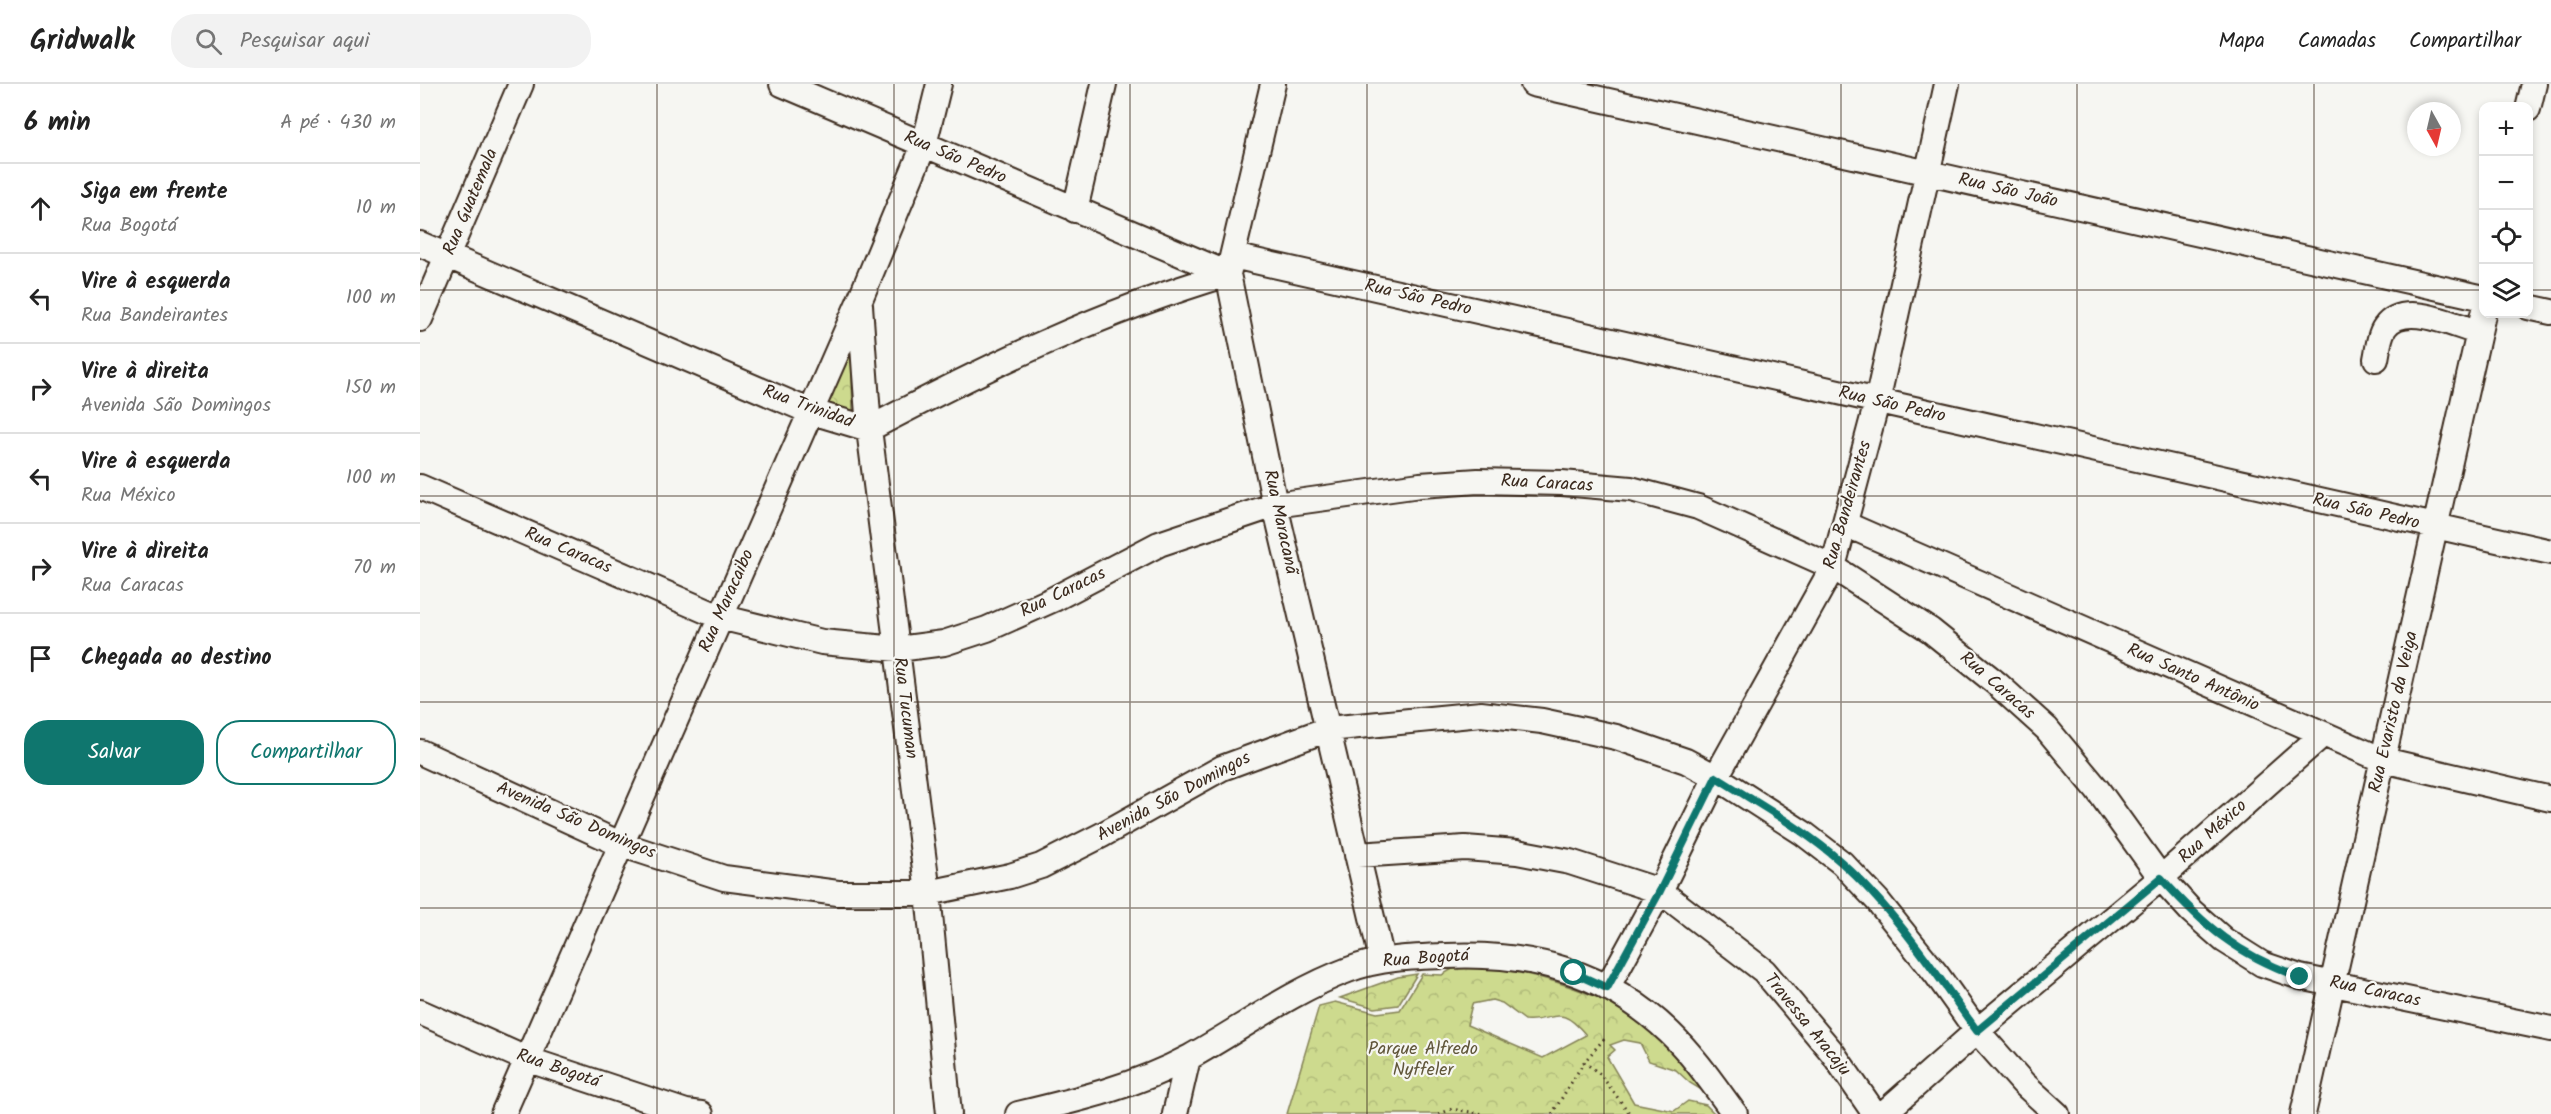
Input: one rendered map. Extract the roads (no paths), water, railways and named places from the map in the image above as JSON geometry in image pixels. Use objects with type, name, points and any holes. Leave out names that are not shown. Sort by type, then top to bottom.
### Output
[{"type":"street","name":"Rua Guatemala","points":[[420,319],[521,84]]},
{"type":"street","name":"Rua São Pedro","points":[[782,84],[822,92],[924,145],[1181,255],[1877,402],[2551,552]]},
{"type":"street","name":"Rua Maracaibo","points":[[503,1114],[809,411],[860,302],[924,145],[939,84]]},
{"type":"street","points":[[1075,210],[1104,84]]},
{"type":"street","name":"Rua Maracanã","points":[[1274,84],[1231,265],[1275,505],[1382,960]]},
{"type":"street","name":"Rua São João","points":[[1533,84],[2479,297]]},
{"type":"street","name":"Rua Bandeirantes","points":[[1607,988],[1660,891],[1716,777],[1833,567],[1877,402],[1947,84]]},
{"type":"street","points":[[2530,102],[2534,84]]},
{"type":"street","name":"Rua Trinidad","points":[[420,244],[809,411],[869,429],[1019,354],[1231,265]]},
{"type":"street","points":[[1174,290],[1181,274],[1181,255]]},
{"type":"street","name":"Rua Tucuman","points":[[860,302],[869,429],[928,893],[949,1114]]},
{"type":"street","points":[[2533,309],[2551,312]]},
{"type":"street","points":[[2376,359],[2383,328],[2394,318],[2410,315],[2481,321]]},
{"type":"street","name":"Rua Evaristo da Veiga","points":[[2303,1114],[2481,321]]},
{"type":"street","name":"Rua Caracas","points":[[420,487],[720,617],[822,642],[898,648],[944,643],[987,629],[1054,599],[1159,544],[1275,505],[1420,485],[1478,481],[1562,483],[1631,489],[1698,507],[1833,567],[1930,630],[1996,682],[2047,729],[2097,789],[2161,878],[2191,911],[2224,940],[2262,964],[2300,977],[2551,1029]]},
{"type":"street","name":"Rua Santo Antônio","points":[[1845,524],[2383,760],[2551,799]]},
{"type":"street","name":"Avenida São Domingos","points":[[420,753],[620,844],[724,878],[838,893],[928,893],[1010,876],[1041,866],[1222,768],[1328,729],[1481,714],[1542,721],[1616,737],[1686,761],[1716,777],[1803,833],[1842,863],[1884,908],[1937,975],[1977,1031],[2023,1083],[2056,1114]]},
{"type":"street","name":"Rua México","points":[[1883,1114],[1977,1031],[2161,878],[2322,735]]},
{"type":"street","name":"Travessa Aracaju","points":[[1357,855],[1465,848],[1517,852],[1570,862],[1660,891],[1764,971],[1832,1052],[1875,1114]]},
{"type":"street","name":"Rua Bogotá","points":[[1018,1114],[1086,1098],[1146,1077],[1188,1058],[1322,981],[1382,960],[1469,955],[1513,956],[1548,963],[1607,988],[1634,1004],[1670,1033],[1736,1114]]},
{"type":"street","name":"Rua Bogotá","points":[[420,1012],[526,1059],[701,1114]]},
{"type":"street","points":[[1175,1114],[1188,1058]]},
{"type":"park label","name":"Parque Alfredo Nyffeler","points":[[1423,1059]]}]
